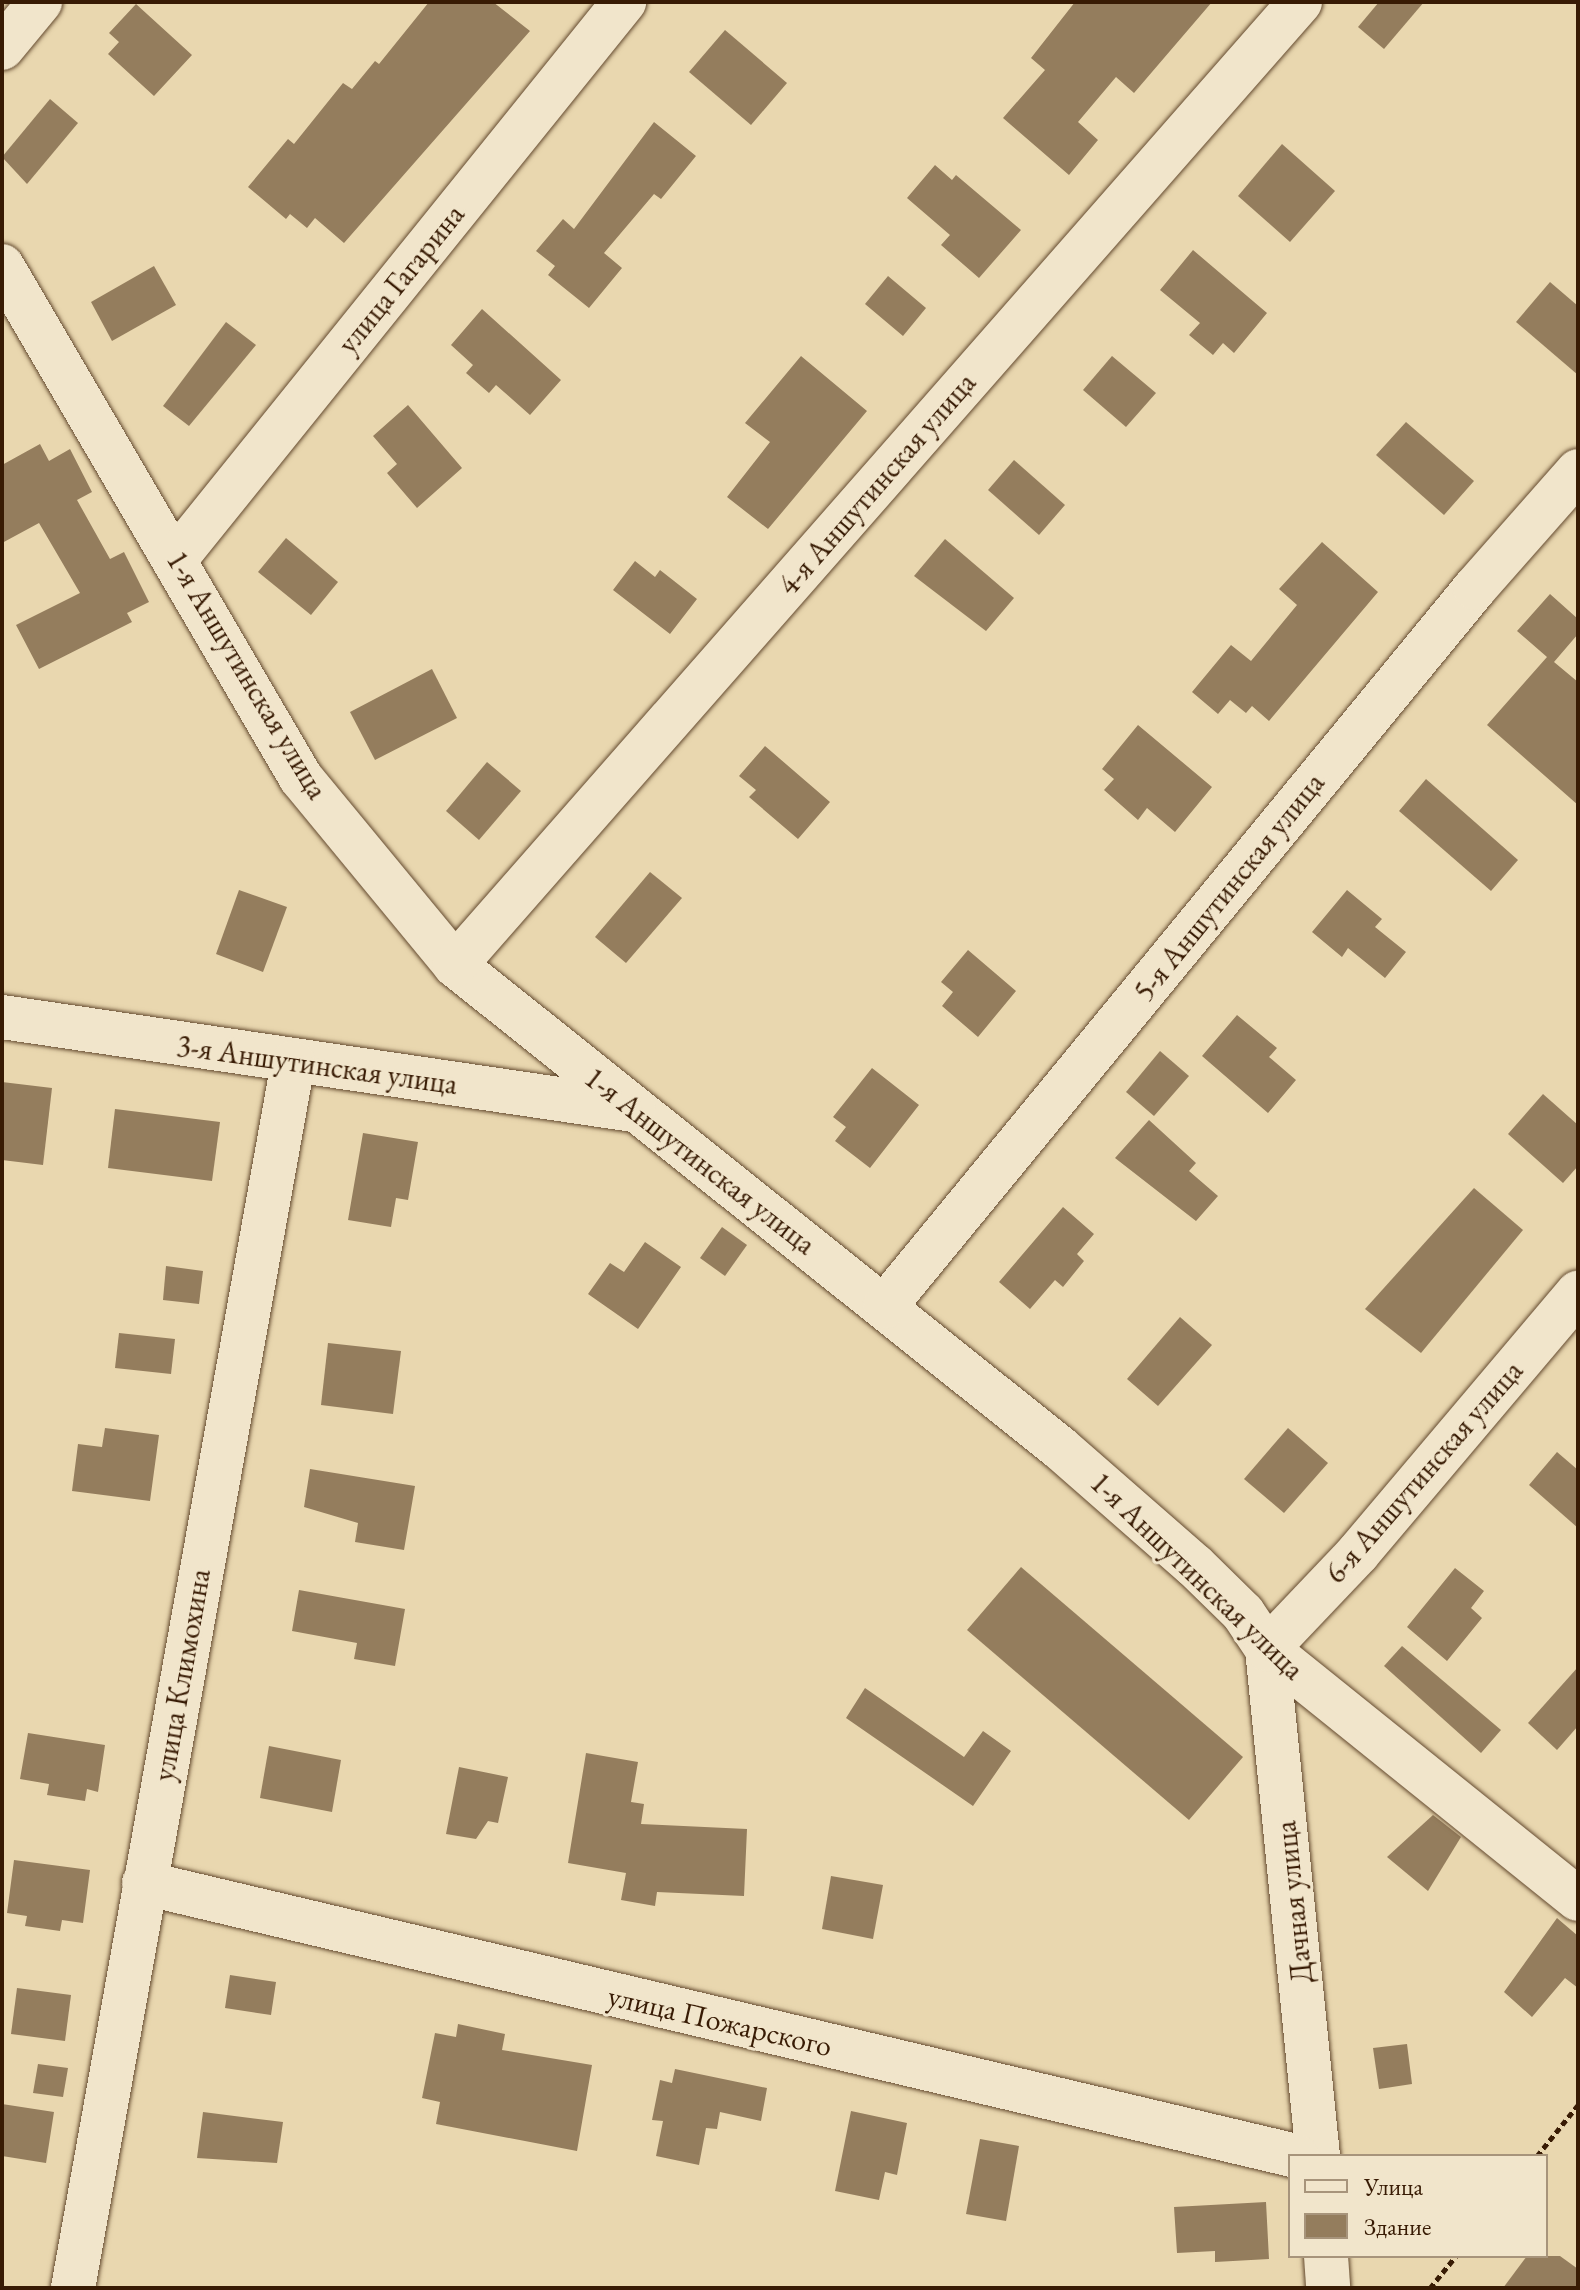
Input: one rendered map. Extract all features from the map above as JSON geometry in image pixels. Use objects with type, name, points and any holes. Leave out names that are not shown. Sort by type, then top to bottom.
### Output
[{"type":"street","points":[[2,48],[40,2]]},
{"type":"street","name":"улица Гагарина","points":[[177,557],[624,2]]},
{"type":"street","name":"4-я Аншутинская улица","points":[[455,965],[1300,2]]},
{"type":"street","name":"1-я Аншутинская улица","points":[[2,266],[177,557],[301,778],[455,965],[633,1110],[885,1306],[1195,1566],[1243,1613],[1267,1649],[1578,1899]]},
{"type":"street","name":"5-я Аншутинская улица","points":[[885,1306],[1475,588],[1578,471]]},
{"type":"street","name":"3-я Аншутинская улица","points":[[2,1017],[293,1063],[633,1110]]},
{"type":"street","name":"улица Климохина","points":[[73,2288],[293,1063]]},
{"type":"street","name":"6-я Аншутинская улица","points":[[1267,1649],[1358,1553],[1578,1293]]},
{"type":"street","name":"Дачная улица","points":[[1267,1649],[1318,2154]]},
{"type":"street","name":"улица Пожарского","points":[[144,1883],[1288,2154]]},
{"type":"street","points":[[1326,2258],[1328,2288]]},
{"type":"path","points":[[1539,2154],[1578,2105]]},
{"type":"path","points":[[1430,2288],[1454,2258]]},
{"type":"building","points":[[429,2],[493,2],[530,31],[344,243],[315,218],[307,228],[290,214],[286,219],[248,187],[288,139],[294,144],[343,83],[352,89],[375,61],[379,64]]},
{"type":"building","points":[[1075,2],[1212,2],[1134,93],[1116,77],[1078,122],[1098,140],[1069,175],[1003,118],[1045,70],[1031,58]]},
{"type":"building","points":[[1379,2],[1424,2],[1384,49],[1358,27]]},
{"type":"building","points":[[136,4],[192,55],[154,96],[108,54],[119,42],[109,33]]},
{"type":"building","points":[[725,30],[787,83],[751,125],[689,72]]},
{"type":"building","points":[[50,99],[78,123],[27,184],[2,157]]},
{"type":"building","points":[[654,122],[696,156],[661,199],[654,194],[604,253],[622,268],[589,308],[548,275],[555,266],[536,251],[563,219],[574,229]]},
{"type":"building","points":[[1282,144],[1335,191],[1290,242],[1238,196]]},
{"type":"building","points":[[935,165],[952,180],[956,175],[1021,230],[979,278],[941,245],[950,235],[907,198]]},
{"type":"building","points":[[1193,250],[1267,313],[1234,353],[1223,343],[1213,355],[1189,335],[1200,323],[1160,290]]},
{"type":"building","points":[[154,266],[176,305],[112,341],[91,302]]},
{"type":"building","points":[[888,276],[926,308],[903,336],[865,304]]},
{"type":"building","points":[[1550,282],[1578,306],[1578,375],[1516,322]]},
{"type":"building","points":[[482,309],[561,380],[530,415],[496,385],[489,393],[466,373],[473,365],[451,345]]},
{"type":"building","points":[[226,322],[256,345],[189,426],[163,406]]},
{"type":"building","points":[[801,356],[867,411],[768,529],[727,497],[770,442],[745,423]]},
{"type":"building","points":[[1112,356],[1156,393],[1126,427],[1083,390]]},
{"type":"building","points":[[408,405],[462,468],[417,508],[387,473],[397,464],[373,436]]},
{"type":"building","points":[[1406,422],[1474,481],[1444,515],[1376,455]]},
{"type":"building","points":[[40,444],[49,461],[70,449],[92,492],[77,500],[110,559],[124,552],[149,602],[127,613],[132,622],[39,669],[16,625],[80,593],[39,523],[2,543],[2,465]]},
{"type":"building","points":[[1014,460],[1065,505],[1039,535],[988,490]]},
{"type":"building","points":[[286,538],[338,582],[311,615],[258,572]]},
{"type":"building","points":[[945,539],[1014,598],[986,631],[914,576]]},
{"type":"building","points":[[1322,542],[1378,592],[1269,721],[1252,706],[1246,713],[1230,700],[1218,714],[1192,692],[1231,645],[1251,661],[1297,605],[1279,589]]},
{"type":"building","points":[[635,561],[655,577],[660,570],[697,599],[670,634],[613,590]]},
{"type":"building","points":[[1550,594],[1578,619],[1578,634],[1554,662],[1578,682],[1578,805],[1487,725],[1547,657],[1517,631]]},
{"type":"building","points":[[432,669],[457,718],[375,760],[350,712]]},
{"type":"building","points":[[1138,725],[1212,787],[1175,832],[1147,808],[1138,820],[1104,790],[1114,779],[1102,769]]},
{"type":"building","points":[[765,746],[830,802],[798,839],[749,797],[756,790],[739,776]]},
{"type":"building","points":[[487,762],[521,791],[479,840],[446,811]]},
{"type":"building","points":[[1426,779],[1518,860],[1491,891],[1399,811]]},
{"type":"building","points":[[650,872],[682,898],[626,963],[595,937]]},
{"type":"building","points":[[239,890],[287,907],[263,972],[216,954]]},
{"type":"building","points":[[1347,890],[1382,919],[1375,927],[1406,952],[1385,978],[1348,948],[1342,957],[1312,932]]},
{"type":"building","points":[[968,950],[1016,991],[978,1037],[942,1006],[953,992],[941,982]]},
{"type":"building","points":[[1237,1015],[1277,1048],[1269,1057],[1296,1080],[1268,1113],[1202,1056]]},
{"type":"building","points":[[1160,1051],[1189,1076],[1154,1116],[1126,1092]]},
{"type":"building","points":[[872,1068],[919,1105],[870,1168],[835,1141],[846,1127],[833,1117]]},
{"type":"building","points":[[2,1082],[52,1088],[43,1165],[2,1160]]},
{"type":"building","points":[[1543,1094],[1578,1125],[1578,1166],[1563,1183],[1508,1134]]},
{"type":"building","points":[[115,1109],[220,1122],[212,1181],[108,1168]]},
{"type":"building","points":[[1149,1120],[1196,1163],[1189,1171],[1218,1196],[1196,1221],[1115,1158]]},
{"type":"building","points":[[363,1133],[418,1142],[408,1200],[396,1198],[391,1227],[348,1220]]},
{"type":"building","points":[[1474,1188],[1523,1230],[1421,1353],[1365,1309]]},
{"type":"building","points":[[1063,1207],[1094,1234],[1077,1254],[1084,1261],[1063,1287],[1055,1280],[1030,1309],[999,1282]]},
{"type":"building","points":[[722,1227],[747,1245],[725,1276],[700,1258]]},
{"type":"building","points":[[645,1242],[681,1267],[638,1329],[588,1294],[610,1263],[624,1272]]},
{"type":"building","points":[[166,1266],[203,1271],[199,1304],[163,1300]]},
{"type":"building","points":[[1180,1317],[1212,1345],[1158,1406],[1127,1379]]},
{"type":"building","points":[[119,1333],[175,1339],[171,1374],[115,1368]]},
{"type":"building","points":[[328,1343],[401,1351],[393,1414],[321,1405]]},
{"type":"building","points":[[105,1428],[159,1435],[150,1501],[72,1491],[78,1444],[102,1447]]},
{"type":"building","points":[[1288,1428],[1328,1463],[1284,1513],[1244,1479]]},
{"type":"building","points":[[1557,1452],[1578,1470],[1578,1528],[1529,1485]]},
{"type":"building","points":[[310,1469],[415,1486],[404,1550],[355,1542],[358,1523],[304,1507]]},
{"type":"building","points":[[1021,1567],[1243,1757],[1189,1820],[967,1630]]},
{"type":"building","points":[[1455,1568],[1484,1591],[1471,1608],[1482,1618],[1447,1661],[1407,1627]]},
{"type":"building","points":[[299,1590],[405,1609],[395,1666],[354,1659],[357,1643],[292,1631]]},
{"type":"building","points":[[1402,1646],[1501,1730],[1481,1753],[1384,1666]]},
{"type":"building","points":[[1578,1667],[1578,1726],[1557,1750],[1528,1723]]},
{"type":"building","points":[[865,1688],[964,1757],[983,1731],[1011,1751],[973,1806],[846,1718]]},
{"type":"building","points":[[28,1733],[105,1745],[98,1792],[87,1789],[85,1801],[47,1795],[49,1784],[20,1779]]},
{"type":"building","points":[[269,1746],[341,1760],[332,1812],[260,1798]]},
{"type":"building","points":[[586,1753],[638,1762],[631,1802],[644,1804],[641,1824],[747,1829],[744,1896],[657,1892],[655,1906],[621,1900],[626,1873],[568,1863]]},
{"type":"building","points":[[459,1767],[508,1777],[498,1823],[488,1821],[476,1839],[446,1834]]},
{"type":"building","points":[[1433,1815],[1461,1837],[1428,1891],[1387,1857]]},
{"type":"building","points":[[14,1860],[90,1870],[83,1923],[62,1920],[60,1931],[25,1926],[27,1916],[7,1913]]},
{"type":"building","points":[[831,1876],[883,1885],[873,1939],[822,1929]]},
{"type":"building","points":[[1557,1918],[1578,1936],[1578,1988],[1565,1978],[1532,2017],[1504,1992]]},
{"type":"building","points":[[230,1975],[276,1982],[271,2015],[225,2008]]},
{"type":"building","points":[[17,1988],[71,1995],[65,2041],[11,2034]]},
{"type":"building","points":[[458,2024],[505,2034],[502,2050],[592,2065],[577,2151],[436,2124],[440,2102],[422,2098],[435,2033],[456,2037]]},
{"type":"building","points":[[1407,2044],[1412,2084],[1379,2089],[1373,2048]]},
{"type":"building","points":[[38,2064],[68,2068],[63,2097],[33,2093]]},
{"type":"building","points":[[675,2069],[767,2088],[761,2121],[720,2112],[717,2129],[706,2128],[699,2165],[656,2156],[663,2121],[652,2120],[660,2080],[672,2083]]},
{"type":"building","points":[[2,2104],[54,2112],[46,2163],[2,2156]]},
{"type":"building","points":[[851,2111],[907,2123],[897,2175],[885,2172],[879,2200],[835,2191]]},
{"type":"building","points":[[203,2112],[283,2122],[277,2163],[197,2158]]},
{"type":"building","points":[[980,2139],[1019,2146],[1006,2221],[966,2214]]},
{"type":"building","points":[[1266,2202],[1269,2259],[1215,2262],[1215,2251],[1177,2253],[1174,2207]]},
{"type":"building","points":[[1560,2256],[1578,2269],[1578,2288],[1503,2288],[1526,2258]]}]
